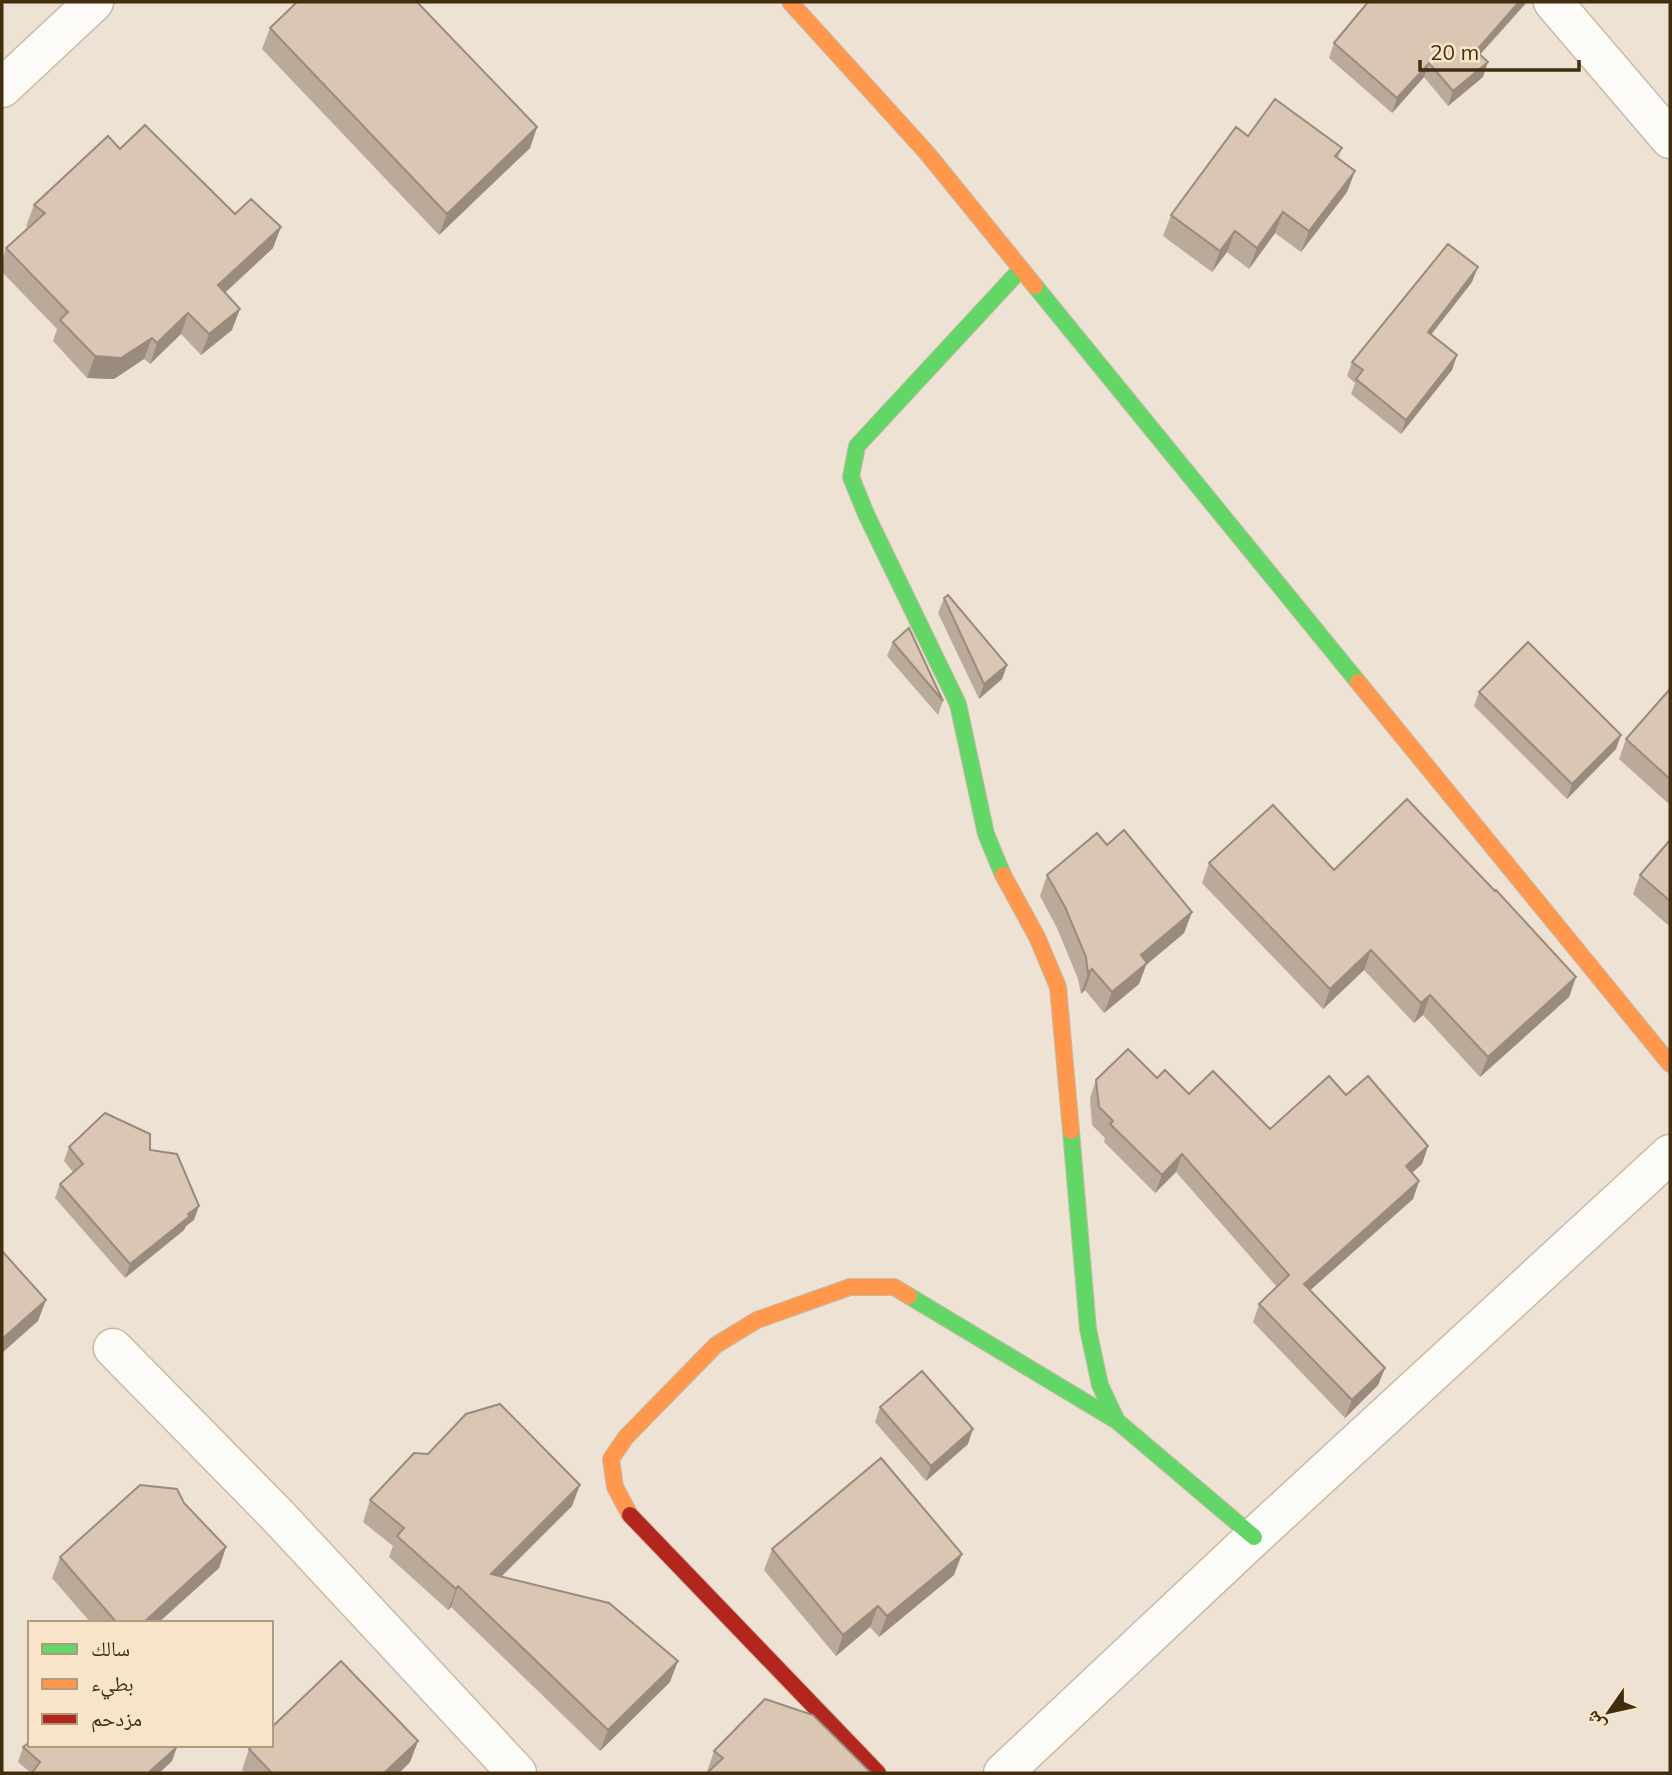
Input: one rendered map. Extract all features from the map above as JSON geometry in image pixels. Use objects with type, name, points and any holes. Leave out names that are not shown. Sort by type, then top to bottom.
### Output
[{"type":"street","points":[[2,88],[94,2]]},
{"type":"street","points":[[789,2],[927,153],[1670,1064]]},
{"type":"street","points":[[1553,2],[1670,139]]},
{"type":"street","points":[[1021,270],[857,446],[851,477],[866,514],[958,704],[986,834],[1000,869],[1037,937],[1058,987],[1088,1329],[1100,1385],[1117,1421]]},
{"type":"street","points":[[1003,1773],[1254,1537],[1670,1154]]},
{"type":"street","points":[[878,1773],[629,1514],[615,1487],[611,1459],[626,1437],[716,1345],[757,1320],[850,1287],[894,1287],[1117,1421],[1254,1537]]},
{"type":"street","points":[[113,1348],[278,1516],[517,1773]]},
{"type":"building","points":[[297,2],[417,2],[537,127],[447,214],[270,28]]},
{"type":"building","points":[[1368,2],[1519,2],[1476,51],[1488,62],[1453,91],[1429,63],[1397,98],[1334,43]]},
{"type":"building","points":[[1275,99],[1342,148],[1335,156],[1355,171],[1309,231],[1283,212],[1257,248],[1235,231],[1220,251],[1171,215],[1236,127],[1248,136]]},
{"type":"building","points":[[145,125],[235,214],[251,199],[281,227],[218,285],[240,309],[209,334],[188,313],[157,343],[152,338],[121,358],[95,356],[60,320],[68,312],[6,248],[45,213],[34,205],[108,136],[120,149]]},
{"type":"building","points":[[1448,244],[1478,267],[1428,332],[1457,355],[1406,420],[1356,379],[1363,370],[1352,362]]},
{"type":"building","points":[[948,595],[1007,665],[984,684],[944,598]]},
{"type":"building","points":[[909,628],[943,701],[893,642]]},
{"type":"building","points":[[1528,642],[1621,735],[1572,784],[1479,692]]},
{"type":"building","points":[[1670,689],[1670,779],[1626,739]]},
{"type":"building","points":[[1407,799],[1576,977],[1488,1057],[1430,995],[1421,1003],[1371,950],[1330,989],[1209,863],[1273,805],[1334,870]]},
{"type":"building","points":[[1124,830],[1192,912],[1141,955],[1147,963],[1112,992],[1092,969],[1088,973],[1086,957],[1065,907],[1047,875],[1097,833],[1107,845]]},
{"type":"building","points":[[1670,840],[1670,901],[1640,875]]},
{"type":"building","points":[[1128,1049],[1157,1078],[1165,1070],[1189,1094],[1213,1071],[1270,1129],[1329,1076],[1346,1095],[1368,1076],[1428,1146],[1406,1166],[1419,1181],[1304,1284],[1385,1368],[1352,1400],[1259,1304],[1289,1275],[1182,1154],[1162,1175],[1110,1124],[1113,1121],[1099,1107],[1096,1080]]},
{"type":"building","points":[[105,1113],[150,1134],[150,1150],[177,1154],[199,1206],[130,1264],[60,1184],[83,1164],[69,1147]]},
{"type":"building","points":[[2,1251],[46,1300],[2,1339]]},
{"type":"building","points":[[922,1371],[973,1429],[931,1466],[880,1407]]},
{"type":"building","points":[[500,1404],[580,1485],[491,1574],[609,1603],[678,1661],[608,1730],[458,1586],[456,1589],[397,1536],[404,1528],[370,1500],[414,1453],[428,1454],[466,1414]]},
{"type":"building","points":[[881,1458],[962,1554],[887,1616],[878,1606],[843,1635],[772,1549]]},
{"type":"building","points":[[140,1485],[177,1489],[184,1503],[226,1547],[145,1621],[115,1621],[60,1557]]},
{"type":"building","points":[[341,1661],[418,1741],[384,1773],[272,1773],[249,1749],[273,1747],[273,1726]]},
{"type":"building","points":[[765,1699],[813,1715],[871,1773],[707,1773],[723,1758],[714,1751]]},
{"type":"building","points":[[28,1743],[28,1747],[177,1747],[148,1773],[32,1773],[40,1762],[23,1747]]},
{"type":"traffic: fast","points":[[1003,875],[986,834],[958,704],[866,514],[851,477],[857,446],[1021,269]]},
{"type":"traffic: fast","points":[[1035,286],[1358,682]]},
{"type":"traffic: fast","points":[[1071,1131],[1088,1329],[1100,1385],[1117,1421],[1254,1537]]},
{"type":"traffic: fast","points":[[909,1296],[1117,1421]]},
{"type":"traffic: slow","points":[[790,2],[927,153],[1035,286]]},
{"type":"traffic: slow","points":[[1358,682],[1670,1064]]},
{"type":"traffic: slow","points":[[1003,875],[1037,937],[1058,987],[1071,1131]]},
{"type":"traffic: slow","points":[[630,1515],[615,1487],[611,1459],[626,1437],[716,1345],[757,1320],[850,1287],[894,1287],[909,1296]]},
{"type":"traffic: jam","points":[[630,1515],[878,1773]]}]
